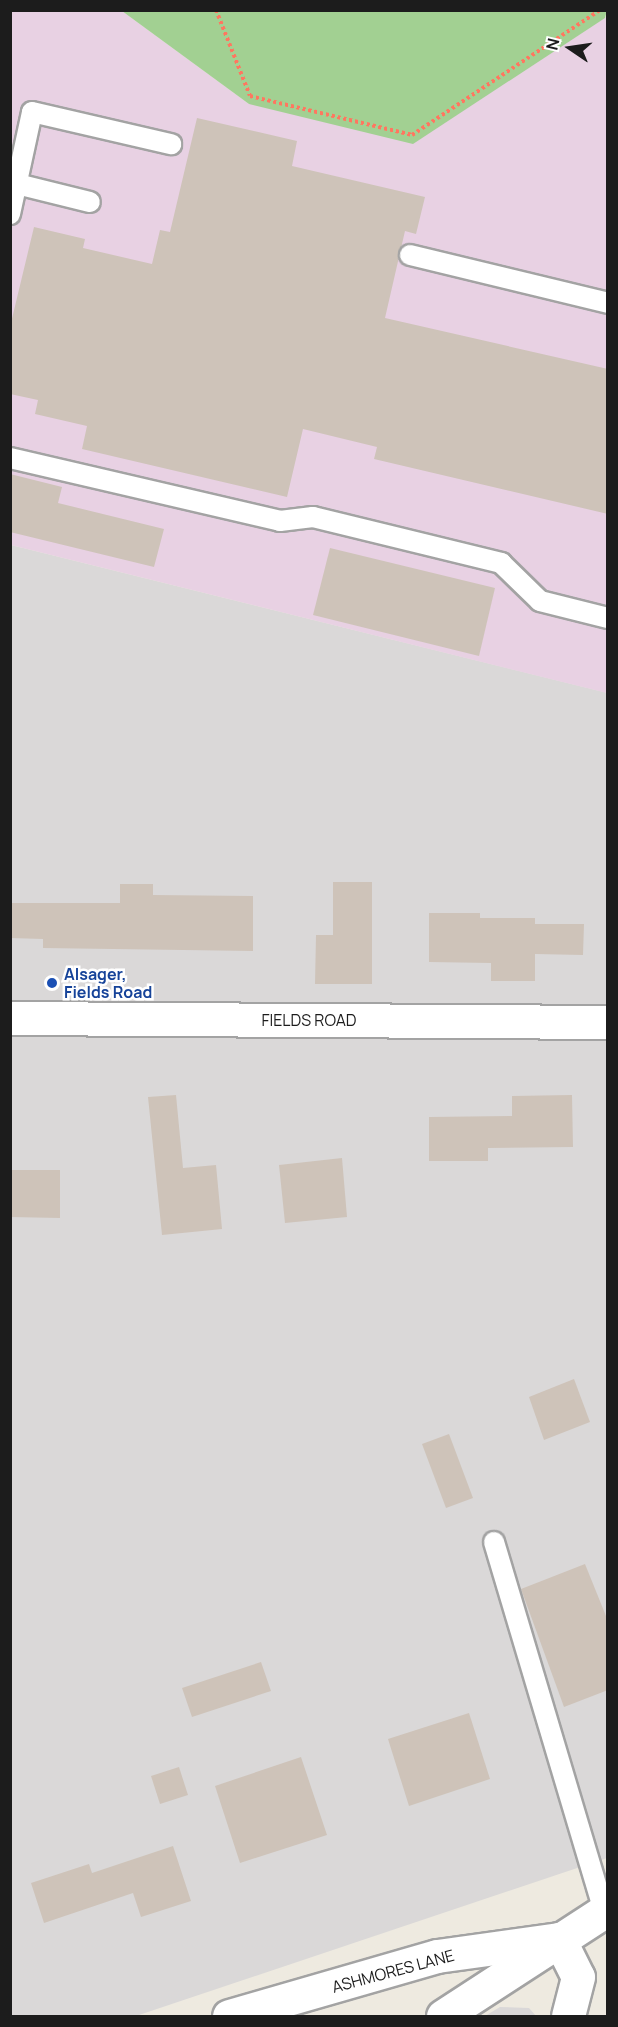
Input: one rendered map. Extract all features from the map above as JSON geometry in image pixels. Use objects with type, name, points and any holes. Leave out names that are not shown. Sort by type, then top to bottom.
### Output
[{"type":"street","name":"FIELDS ROAD","points":[[10,1018],[608,1022]]},
{"type":"street","points":[[443,2016],[606,1910]]},
{"type":"street","points":[[559,1939],[578,1977],[570,2015]]},
{"type":"street","name":"ASHMORES LANE","points":[[229,2016],[437,1956],[559,1939]]},
{"type":"lane","points":[[10,214],[32,112],[171,144]]},
{"type":"lane","points":[[17,184],[90,201]]},
{"type":"lane","points":[[410,255],[608,303]]},
{"type":"lane","points":[[10,458],[280,521],[314,517],[501,563],[540,601],[608,618]]},
{"type":"lane","points":[[494,1542],[606,1910]]},
{"type":"path","points":[[216,10],[250,96],[412,135],[600,10]]},
{"type":"shaded area","points":[[11,11],[122,11],[249,104],[605,18],[607,14],[607,693],[11,545]]},
{"type":"shaded area","points":[[11,545],[608,693],[607,1858],[136,2016],[11,2016]]},
{"type":"shaded area","points":[[500,2007],[529,2008],[536,2016],[485,2016]]},
{"type":"green space","points":[[607,10],[605,18],[413,144],[249,104],[122,11]]},
{"type":"building","points":[[197,118],[297,141],[292,166],[425,197],[416,234],[405,231],[385,318],[608,369],[608,514],[374,459],[377,447],[303,429],[287,497],[82,449],[87,426],[35,414],[38,400],[10,394],[10,327],[34,227],[85,239],[83,248],[152,264],[160,230],[170,232]]},
{"type":"building","points":[[10,474],[62,487],[58,503],[164,529],[154,567],[10,532]]},
{"type":"building","points":[[330,548],[495,588],[479,656],[313,615]]},
{"type":"building","points":[[333,882],[372,882],[372,984],[315,984],[316,935],[333,935]]},
{"type":"building","points":[[120,884],[153,884],[153,895],[253,896],[253,951],[43,948],[43,939],[10,938],[10,903],[120,903]]},
{"type":"building","points":[[429,913],[480,913],[480,918],[535,918],[535,924],[584,924],[583,955],[535,954],[535,981],[491,981],[491,963],[429,962]]},
{"type":"building","points":[[176,1095],[183,1168],[216,1165],[222,1229],[162,1235],[148,1097]]},
{"type":"building","points":[[572,1095],[573,1147],[488,1148],[488,1161],[429,1161],[429,1117],[512,1116],[512,1096]]},
{"type":"building","points":[[342,1158],[347,1217],[285,1223],[279,1165]]},
{"type":"building","points":[[10,1170],[60,1170],[60,1218],[10,1217]]},
{"type":"building","points":[[574,1379],[590,1422],[544,1440],[529,1397]]},
{"type":"building","points":[[449,1434],[473,1498],[446,1508],[422,1444]]},
{"type":"building","points":[[585,1564],[608,1621],[608,1690],[564,1707],[521,1589]]},
{"type":"building","points":[[261,1662],[271,1691],[192,1717],[182,1688]]},
{"type":"building","points":[[469,1713],[490,1779],[409,1806],[388,1739]]},
{"type":"building","points":[[301,1757],[327,1835],[240,1863],[215,1786]]},
{"type":"building","points":[[179,1767],[188,1795],[160,1804],[151,1776]]},
{"type":"building","points":[[173,1846],[191,1901],[141,1917],[133,1893],[44,1923],[31,1883],[89,1864],[92,1873]]},
{"type":"place","name":"Alsager, Fields Road","points":[[52,983]]}]
